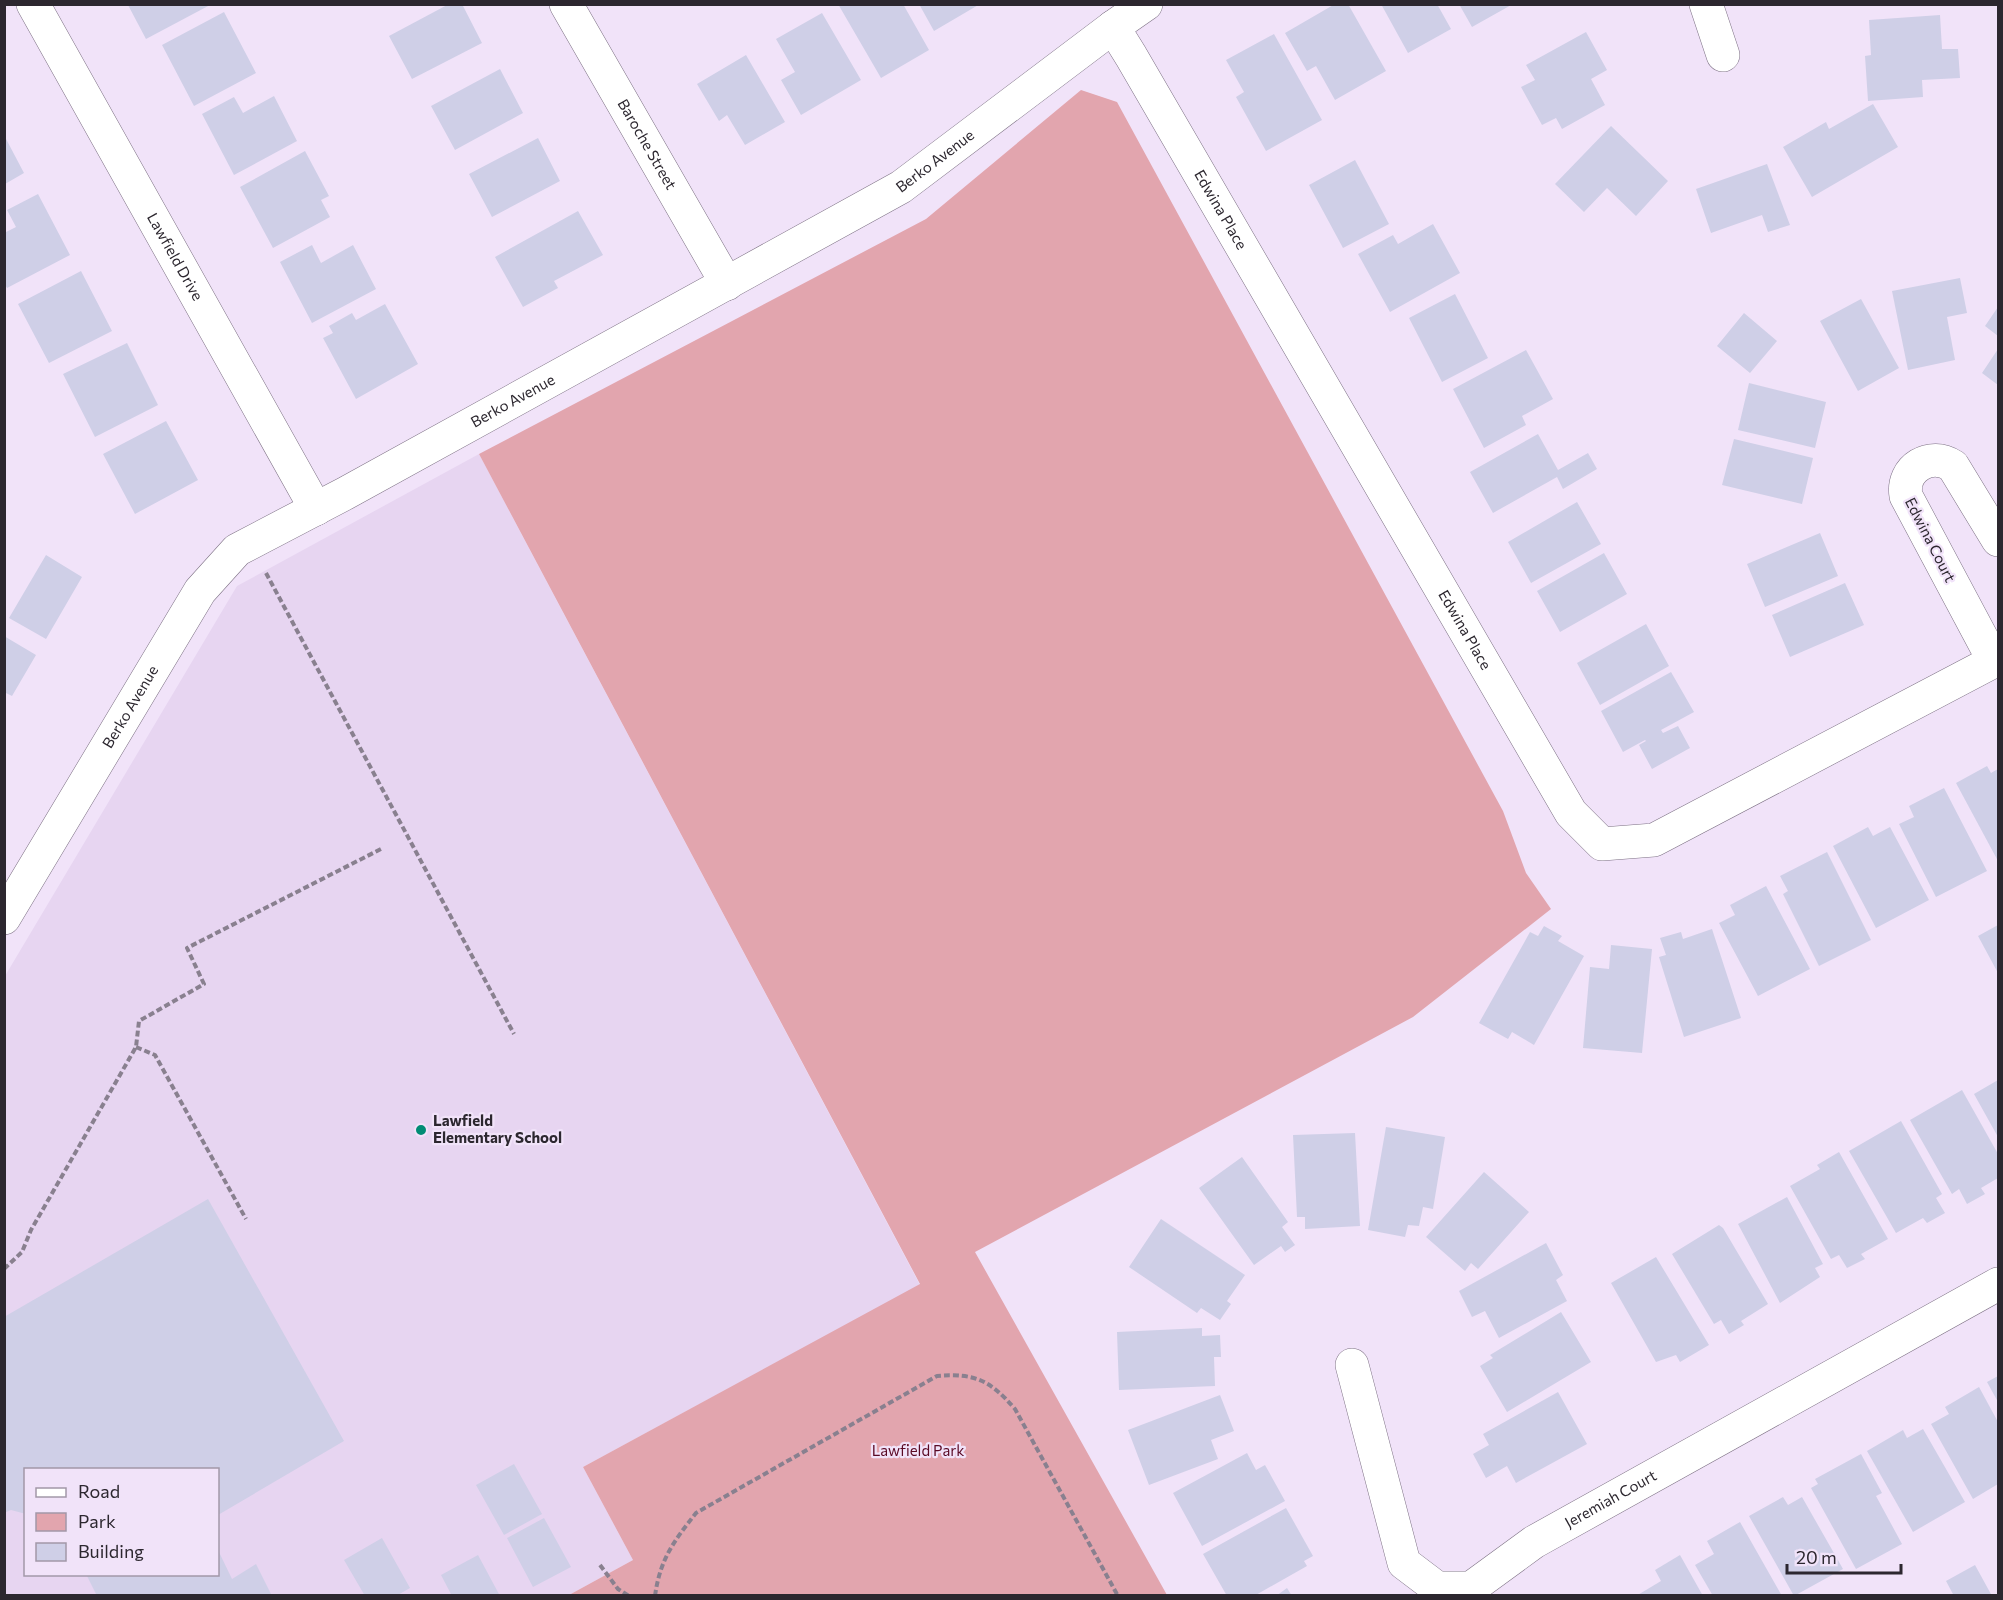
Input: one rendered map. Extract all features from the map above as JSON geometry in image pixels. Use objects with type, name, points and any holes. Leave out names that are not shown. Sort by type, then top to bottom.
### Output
[{"type":"street","name":"Lawfield Drive","points":[[33,4],[316,509]]},
{"type":"street","name":"Baroche Street","points":[[566,4],[727,284]]},
{"type":"street","name":"Berko Avenue","points":[[4,918],[200,591],[237,550],[316,509],[901,187],[1146,4]]},
{"type":"street","points":[[1706,4],[1723,55]]},
{"type":"street","name":"Edwina Place","points":[[1113,27],[1571,813],[1602,844],[1654,840],[1996,660]]},
{"type":"street","name":"Edwina Court","points":[[1996,660],[1906,496],[1906,482],[1912,470],[1923,462],[1937,460],[1946,461],[1953,466],[1998,540]]},
{"type":"street","name":"Jeremiah Court","points":[[1352,1365],[1404,1563],[1437,1588],[1471,1588],[1534,1542],[1998,1284]]},
{"type":"path","points":[[250,544],[514,1034]]},
{"type":"path","points":[[4,1269],[22,1252],[31,1230],[136,1047],[138,1021],[204,984],[187,948],[381,849]]},
{"type":"path","points":[[136,1047],[155,1055],[246,1219]]},
{"type":"path","points":[[655,1596],[658,1575],[673,1541],[696,1513],[937,1376],[960,1374],[981,1380],[1001,1392],[1015,1409],[1118,1596]]},
{"type":"path","points":[[600,1565],[618,1589],[629,1596]]},
{"type":"shaded area","name":"Lawfield Elementary School","points":[[479,454],[920,1285],[583,1467],[633,1560],[569,1595],[5,1596],[5,976],[237,586]]},
{"type":"green space","name":"Lawfield Park","points":[[1081,90],[1117,102],[1503,811],[1526,873],[1551,909],[1413,1017],[975,1252],[1167,1595],[569,1595],[633,1560],[583,1467],[920,1284],[479,454],[926,219]]},
{"type":"building","points":[[449,4],[462,4],[482,43],[412,79],[389,36]]},
{"type":"building","points":[[838,4],[903,4],[929,50],[881,78]]},
{"type":"building","points":[[919,4],[980,4],[934,31]]},
{"type":"building","points":[[1335,4],[1348,4],[1386,71],[1335,100],[1316,66],[1307,71],[1285,33]]},
{"type":"building","points":[[1381,4],[1437,4],[1451,29],[1408,53]]},
{"type":"building","points":[[1459,4],[1513,4],[1472,27]]},
{"type":"building","points":[[128,5],[210,5],[146,39]]},
{"type":"building","points":[[224,12],[256,73],[194,106],[162,45]]},
{"type":"building","points":[[822,13],[861,80],[801,115],[781,80],[795,72],[776,39]]},
{"type":"building","points":[[1940,15],[1942,49],[1958,49],[1960,78],[1922,80],[1923,97],[1868,101],[1865,56],[1871,55],[1869,20]]},
{"type":"building","points":[[1586,32],[1607,70],[1591,79],[1605,105],[1562,129],[1556,118],[1542,125],[1521,87],[1535,80],[1526,65]]},
{"type":"building","points":[[1274,34],[1322,120],[1266,151],[1236,97],[1244,92],[1226,60]]},
{"type":"building","points":[[746,55],[785,122],[745,145],[727,115],[719,121],[697,84]]},
{"type":"building","points":[[500,69],[523,113],[455,150],[431,106]]},
{"type":"building","points":[[274,96],[297,141],[234,175],[202,114],[234,97],[243,113]]},
{"type":"building","points":[[1873,104],[1898,147],[1812,197],[1783,147],[1826,122],[1829,129]]},
{"type":"building","points":[[1611,126],[1668,181],[1636,216],[1607,188],[1584,212],[1555,184]]},
{"type":"building","points":[[5,137],[24,173],[5,184]]},
{"type":"building","points":[[538,138],[560,181],[492,217],[469,174]]},
{"type":"building","points":[[305,151],[329,196],[321,200],[330,217],[273,248],[240,187]]},
{"type":"building","points":[[1355,160],[1389,224],[1343,248],[1309,185]]},
{"type":"building","points":[[1767,164],[1790,225],[1768,232],[1762,215],[1711,233],[1696,189]]},
{"type":"building","points":[[38,194],[70,255],[7,288],[4,283],[4,233],[16,227],[7,210]]},
{"type":"building","points":[[578,211],[603,255],[554,281],[558,288],[523,307],[495,257]]},
{"type":"building","points":[[1433,224],[1460,273],[1390,312],[1358,254],[1393,235],[1398,244]]},
{"type":"building","points":[[312,245],[321,263],[353,245],[376,289],[312,323],[280,262]]},
{"type":"building","points":[[81,271],[112,331],[49,363],[18,304]]},
{"type":"building","points":[[1960,278],[1967,313],[1947,317],[1955,360],[1908,370],[1892,291]]},
{"type":"building","points":[[1455,294],[1488,358],[1442,382],[1409,318]]},
{"type":"building","points":[[1861,299],[1899,368],[1858,391],[1820,321]]},
{"type":"building","points":[[385,304],[418,364],[356,399],[323,338],[333,333],[329,326],[352,313],[356,320]]},
{"type":"building","points":[[1998,307],[1998,336],[1985,326]]},
{"type":"building","points":[[1744,313],[1777,341],[1750,373],[1717,346]]},
{"type":"building","points":[[127,343],[158,405],[95,437],[63,374]]},
{"type":"building","points":[[1998,349],[1998,385],[1982,373]]},
{"type":"building","points":[[1526,350],[1553,399],[1522,416],[1526,425],[1484,448],[1453,389]]},
{"type":"building","points":[[1749,383],[1826,402],[1815,448],[1738,430]]},
{"type":"building","points":[[166,421],[198,480],[135,514],[103,454]]},
{"type":"building","points":[[1538,434],[1558,470],[1588,453],[1597,469],[1563,489],[1557,477],[1493,513],[1470,472]]},
{"type":"building","points":[[1734,439],[1813,458],[1802,504],[1722,485]]},
{"type":"building","points":[[1577,502],[1601,544],[1531,583],[1508,542]]},
{"type":"building","points":[[1820,533],[1838,576],[1765,607],[1747,564]]},
{"type":"building","points":[[1604,553],[1627,594],[1560,632],[1537,591]]},
{"type":"building","points":[[46,555],[82,577],[46,639],[9,618]]},
{"type":"building","points":[[1845,583],[1864,625],[1790,657],[1772,615]]},
{"type":"building","points":[[1646,624],[1669,666],[1600,705],[1577,663]]},
{"type":"building","points":[[4,636],[36,655],[12,696],[4,692]]},
{"type":"building","points":[[1671,672],[1694,712],[1661,730],[1663,733],[1678,726],[1690,748],[1652,769],[1639,745],[1646,741],[1623,752],[1601,711]]},
{"type":"building","points":[[1987,766],[1991,773],[1998,769],[1998,861],[1956,783]]},
{"type":"building","points":[[1944,788],[1987,871],[1936,897],[1899,824],[1914,817],[1909,806]]},
{"type":"building","points":[[1868,827],[1873,836],[1890,827],[1929,900],[1876,928],[1833,846]]},
{"type":"building","points":[[1827,852],[1871,940],[1819,966],[1783,894],[1788,891],[1780,876]]},
{"type":"building","points":[[1766,886],[1810,969],[1758,996],[1719,923],[1735,915],[1730,905]]},
{"type":"building","points":[[1998,925],[1998,973],[1978,936]]},
{"type":"building","points":[[1544,926],[1562,936],[1558,941],[1584,956],[1534,1045],[1512,1032],[1508,1039],[1479,1023],[1530,932],[1538,936]]},
{"type":"building","points":[[1712,929],[1741,1018],[1684,1037],[1659,957],[1666,955],[1660,938],[1681,932],[1683,939]]},
{"type":"building","points":[[1611,945],[1652,949],[1642,1053],[1583,1048],[1590,967],[1609,969]]},
{"type":"building","points":[[1998,1080],[1998,1137],[1974,1094]]},
{"type":"building","points":[[1962,1090],[1998,1154],[1998,1178],[1981,1188],[1985,1194],[1967,1204],[1959,1189],[1952,1194],[1910,1120]]},
{"type":"building","points":[[1901,1121],[1942,1194],[1936,1198],[1945,1213],[1927,1223],[1923,1218],[1896,1233],[1849,1151]]},
{"type":"building","points":[[1386,1127],[1445,1137],[1433,1209],[1423,1207],[1419,1226],[1408,1225],[1405,1237],[1368,1230]]},
{"type":"building","points":[[1355,1133],[1360,1226],[1305,1229],[1305,1217],[1297,1217],[1293,1135]]},
{"type":"building","points":[[1839,1152],[1888,1239],[1861,1254],[1865,1259],[1847,1268],[1839,1255],[1831,1259],[1790,1186],[1820,1169],[1817,1165]]},
{"type":"building","points":[[1242,1157],[1288,1222],[1282,1227],[1295,1245],[1285,1252],[1281,1246],[1254,1265],[1199,1188]]},
{"type":"building","points":[[1484,1172],[1529,1212],[1478,1269],[1471,1263],[1465,1271],[1426,1237]]},
{"type":"building","points":[[1787,1197],[1823,1264],[1815,1268],[1820,1277],[1780,1303],[1738,1224]]},
{"type":"building","points":[[208,1199],[344,1441],[219,1514],[219,1468],[24,1468],[24,1513],[11,1510],[4,1513],[4,1317]]},
{"type":"building","points":[[1161,1219],[1245,1275],[1227,1301],[1231,1304],[1220,1320],[1201,1308],[1197,1313],[1129,1267]]},
{"type":"building","points":[[1719,1225],[1723,1228],[1768,1304],[1741,1321],[1744,1325],[1729,1334],[1721,1320],[1714,1324],[1672,1254]]},
{"type":"building","points":[[1546,1243],[1563,1275],[1556,1280],[1567,1301],[1499,1338],[1485,1311],[1472,1317],[1459,1291]]},
{"type":"building","points":[[1656,1257],[1709,1345],[1680,1362],[1676,1355],[1656,1362],[1611,1283]]},
{"type":"building","points":[[1561,1312],[1591,1362],[1507,1412],[1480,1366],[1493,1358],[1490,1355]]},
{"type":"building","points":[[1202,1328],[1202,1336],[1220,1335],[1221,1357],[1214,1357],[1215,1386],[1119,1390],[1117,1332]]},
{"type":"building","points":[[1998,1376],[1998,1402],[1987,1382]]},
{"type":"building","points":[[1979,1387],[1998,1422],[1998,1484],[1973,1499],[1931,1424],[1949,1414],[1945,1407]]},
{"type":"building","points":[[1558,1392],[1587,1444],[1516,1483],[1507,1466],[1486,1478],[1473,1454],[1489,1445],[1483,1434]]},
{"type":"building","points":[[1220,1395],[1234,1431],[1211,1440],[1218,1459],[1149,1485],[1128,1430]]},
{"type":"building","points":[[1923,1429],[1965,1502],[1913,1532],[1867,1451],[1903,1430],[1907,1438]]},
{"type":"building","points":[[1247,1453],[1256,1470],[1265,1465],[1285,1501],[1202,1546],[1173,1493]]},
{"type":"building","points":[[1861,1454],[1882,1493],[1876,1496],[1902,1544],[1856,1569],[1811,1488],[1818,1484],[1815,1479]]},
{"type":"building","points":[[514,1464],[542,1514],[504,1535],[476,1485]]},
{"type":"building","points":[[1783,1497],[1788,1505],[1802,1497],[1843,1569],[1794,1596],[1749,1516]]},
{"type":"building","points":[[1286,1508],[1313,1556],[1304,1561],[1307,1566],[1254,1596],[1227,1596],[1203,1554]]},
{"type":"building","points":[[544,1518],[571,1567],[533,1587],[507,1538]]},
{"type":"building","points":[[1740,1522],[1782,1596],[1713,1596],[1695,1565],[1714,1554],[1707,1541]]},
{"type":"building","points":[[382,1538],[410,1588],[396,1596],[365,1596],[344,1560]]},
{"type":"building","points":[[219,1552],[232,1579],[256,1564],[272,1596],[97,1596],[87,1576],[219,1576]]},
{"type":"building","points":[[478,1555],[500,1596],[452,1596],[441,1575]]},
{"type":"building","points":[[1680,1555],[1703,1596],[1636,1596],[1661,1581],[1655,1570]]},
{"type":"building","points":[[1975,1565],[1992,1596],[1954,1596],[1946,1581]]},
{"type":"building","points":[[1287,1588],[1292,1596],[1276,1596]]},
{"type":"place","name":"Lawfield Elementary School","points":[[421,1130]]}]
